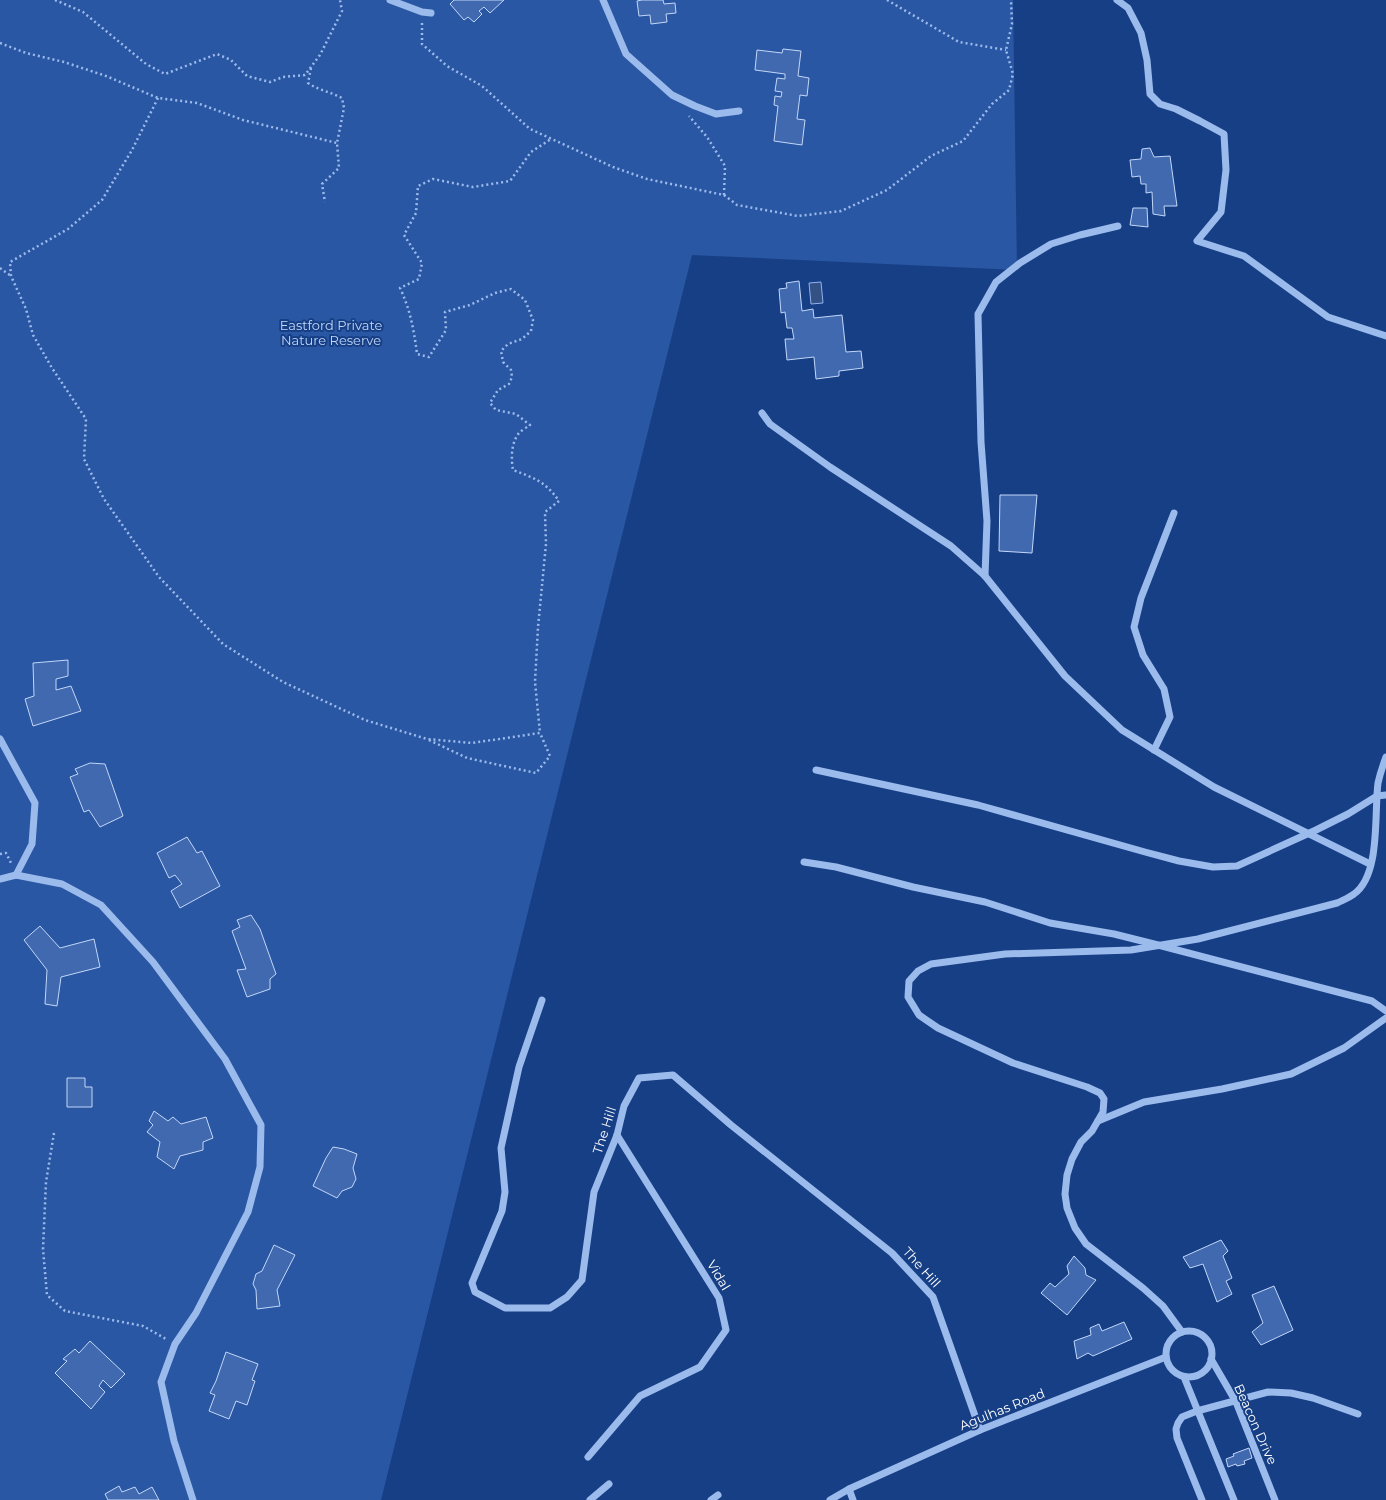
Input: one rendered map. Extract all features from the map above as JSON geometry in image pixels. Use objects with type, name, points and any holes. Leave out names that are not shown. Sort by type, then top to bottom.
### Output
[{"type":"street","points":[[390,0],[422,12],[431,13]]},
{"type":"street","points":[[603,0],[626,54],[672,95],[716,114],[739,111]]},
{"type":"street","points":[[1117,0],[1128,8],[1141,33],[1147,60],[1150,94],[1160,104],[1182,112],[1224,134],[1226,170],[1221,212],[1197,241],[1244,256],[1328,316],[1386,336]]},
{"type":"street","points":[[984,576],[987,521],[981,442],[978,314],[996,282],[1051,244],[1118,226]]},
{"type":"street","points":[[762,413],[770,424],[830,467],[951,546],[984,576],[1065,676],[1122,730],[1214,787],[1370,864]]},
{"type":"street","points":[[1154,750],[1170,717],[1164,688],[1143,655],[1134,627],[1141,598],[1174,513]]},
{"type":"street","points":[[0,738],[35,803],[32,844],[16,875]]},
{"type":"street","points":[[1182,1332],[1163,1306],[1143,1288],[1086,1244],[1074,1228],[1067,1208],[1067,1175],[1072,1159],[1081,1142],[1092,1131],[1103,1112],[1104,1099],[1100,1093],[1087,1087],[1013,1063],[938,1028],[919,1015],[908,998],[910,981],[918,971],[931,964],[1005,954],[1131,950],[1198,939],[1337,903],[1354,894],[1361,887],[1366,878],[1376,836],[1377,796],[1386,757]]},
{"type":"street","points":[[816,770],[978,805],[1179,861],[1213,867],[1237,866],[1308,834],[1348,814],[1377,796],[1386,795]]},
{"type":"street","points":[[804,862],[836,867],[913,887],[985,902],[1050,923],[1114,934],[1158,945],[1372,1001],[1386,1011]]},
{"type":"street","points":[[0,879],[16,875],[62,884],[101,906],[153,962],[225,1059],[261,1125],[260,1167],[248,1212],[196,1313],[175,1344],[162,1382],[174,1441],[193,1500]]},
{"type":"street","name":"The Hill","points":[[542,1000],[519,1067],[501,1148],[505,1192],[502,1211],[472,1283],[475,1292],[505,1308],[550,1308],[567,1297],[582,1280],[594,1192],[617,1135],[624,1106],[639,1078],[673,1075],[731,1125],[892,1253],[933,1297],[980,1430]]},
{"type":"street","points":[[1098,1121],[1144,1102],[1222,1089],[1291,1074],[1344,1048],[1386,1018]]},
{"type":"street","name":"Vidal","points":[[588,1457],[640,1396],[700,1367],[726,1330],[719,1298],[617,1135]]},
{"type":"street","points":[[1190,1331],[1198,1333],[1209,1343],[1212,1351],[1209,1366],[1204,1372],[1191,1377],[1184,1377],[1177,1374],[1168,1364],[1166,1357],[1166,1351],[1171,1339],[1182,1332],[1190,1331]]},
{"type":"street","name":"Agulhas Road","points":[[830,1500],[849,1489],[980,1430],[1166,1357]]},
{"type":"street","name":"Beacon Drive","points":[[1211,1359],[1236,1402],[1275,1500]]},
{"type":"street","points":[[1184,1377],[1234,1500]]},
{"type":"street","points":[[1202,1500],[1177,1438],[1176,1429],[1182,1417],[1197,1411],[1236,1402],[1268,1392],[1291,1393],[1313,1398],[1358,1414]]},
{"type":"street","points":[[590,1500],[609,1484]]},
{"type":"street","points":[[849,1489],[853,1500]]},
{"type":"street","points":[[711,1500],[718,1495]]},
{"type":"path","points":[[55,0],[83,12],[146,64],[165,74],[217,54],[231,60],[247,76],[270,82],[283,77],[305,75],[320,55],[342,11],[340,0]]},
{"type":"path","points":[[887,0],[959,42],[1006,50]]},
{"type":"path","points":[[422,12],[422,44],[446,66],[482,86],[530,129],[613,167],[647,178],[724,195],[737,205],[798,216],[841,211],[887,190],[931,156],[963,141],[992,104],[1008,90],[1013,74],[1006,50],[1012,24],[1011,0]]},
{"type":"path","points":[[0,43],[26,53],[64,62],[106,76],[158,98],[197,103],[243,120],[337,143]]},
{"type":"path","points":[[311,67],[308,83],[314,87],[331,92],[342,98],[344,108],[337,143],[339,168],[322,184],[325,202]]},
{"type":"path","points":[[158,98],[132,150],[102,200],[68,229],[10,262],[11,276],[26,309],[33,334],[52,368],[86,419],[84,459],[104,499],[159,578],[222,644],[283,682],[365,720],[427,739],[467,758],[536,773],[550,756],[540,733],[536,682],[538,626],[546,544],[545,512],[558,501],[551,489],[532,477],[513,470],[511,461],[513,444],[520,432],[530,425],[516,414],[496,410],[490,403],[498,390],[509,384],[512,377],[511,370],[504,362],[501,351],[508,344],[522,339],[531,331],[533,320],[525,300],[511,289],[495,292],[470,305],[446,312],[446,330],[429,357],[417,354],[414,327],[407,303],[400,288],[419,279],[422,263],[404,235],[416,213],[418,186],[433,179],[473,187],[510,181],[531,152],[551,139]]},
{"type":"path","points":[[685,112],[707,137],[725,166],[724,195]]},
{"type":"path","points":[[0,268],[11,276]]},
{"type":"path","points":[[427,739],[472,743],[540,733]]},
{"type":"path","points":[[54,1133],[46,1182],[42,1249],[47,1295],[64,1311],[143,1326],[175,1344]]},
{"type":"green space","name":"Eastford Private Nature Reserve","points":[[0,0],[1013,0],[1017,270],[692,255],[381,1500],[0,1500]]},
{"type":"shaded area","points":[[821,282],[823,303],[811,304],[809,283]]},
{"type":"building","points":[[454,0],[504,0],[490,13],[484,7],[479,11],[482,14],[474,22],[468,17],[464,20],[450,4]]},
{"type":"building","points":[[663,0],[664,4],[675,3],[676,13],[666,14],[667,22],[651,24],[650,15],[639,16],[637,1]]},
{"type":"building","points":[[783,49],[801,51],[798,76],[809,78],[807,96],[800,95],[797,119],[805,120],[802,145],[774,141],[778,106],[774,105],[775,96],[781,97],[782,92],[775,91],[777,78],[785,79],[785,74],[755,70],[757,50],[782,53]]},
{"type":"building","points":[[1150,148],[1154,157],[1170,156],[1177,206],[1164,206],[1165,216],[1153,214],[1152,192],[1146,193],[1146,184],[1141,184],[1140,176],[1132,177],[1130,160],[1141,159],[1142,149]]},
{"type":"building","points":[[1133,208],[1147,208],[1148,227],[1130,225]]},
{"type":"building","points":[[799,281],[802,311],[813,309],[814,318],[842,315],[846,352],[861,351],[863,368],[839,371],[839,376],[816,379],[814,357],[787,360],[785,339],[794,339],[792,328],[787,328],[785,312],[781,313],[779,289],[787,288],[786,283]]},
{"type":"building","points":[[1000,495],[1037,495],[1032,553],[999,551]]},
{"type":"building","points":[[68,660],[68,676],[56,679],[56,690],[71,686],[81,711],[33,726],[25,699],[34,696],[33,663]]},
{"type":"building","points":[[90,763],[105,764],[123,816],[100,827],[89,810],[84,812],[70,777],[78,774],[75,769]]},
{"type":"building","points":[[187,837],[197,853],[202,851],[220,886],[180,908],[171,891],[182,884],[175,875],[169,878],[157,853]]},
{"type":"building","points":[[251,915],[260,929],[276,974],[270,979],[270,989],[247,997],[237,970],[246,969],[232,931],[240,927],[237,920]]},
{"type":"building","points":[[40,926],[60,948],[94,939],[100,967],[61,977],[57,1006],[45,1004],[47,970],[24,940]]},
{"type":"building","points":[[67,1078],[85,1078],[85,1087],[92,1087],[92,1107],[67,1107]]},
{"type":"building","points":[[154,1111],[168,1121],[173,1117],[181,1124],[206,1117],[213,1138],[203,1142],[203,1150],[180,1156],[174,1169],[157,1157],[160,1142],[147,1132],[153,1125],[149,1121]]},
{"type":"building","points":[[333,1147],[357,1154],[353,1168],[356,1179],[352,1187],[342,1191],[337,1198],[313,1186],[326,1158]]},
{"type":"building","points":[[1221,1240],[1228,1251],[1223,1256],[1232,1278],[1226,1281],[1232,1294],[1217,1302],[1203,1264],[1190,1268],[1183,1257]]},
{"type":"building","points":[[274,1245],[295,1255],[277,1290],[280,1306],[257,1309],[256,1290],[253,1284],[256,1274],[262,1271]]},
{"type":"building","points":[[1074,1256],[1085,1268],[1086,1275],[1096,1280],[1067,1315],[1041,1293],[1050,1283],[1055,1287],[1069,1274],[1067,1266]]},
{"type":"building","points":[[1274,1286],[1293,1330],[1261,1345],[1252,1332],[1263,1323],[1252,1295]]},
{"type":"building","points":[[1124,1322],[1132,1339],[1093,1356],[1088,1353],[1077,1359],[1074,1341],[1091,1335],[1090,1328],[1099,1324],[1102,1331]]},
{"type":"building","points":[[90,1341],[125,1374],[111,1388],[103,1380],[99,1386],[105,1392],[91,1409],[55,1373],[67,1361],[63,1359],[75,1349],[79,1353]]},
{"type":"building","points":[[226,1352],[258,1364],[252,1380],[255,1381],[247,1405],[236,1401],[229,1419],[209,1411],[215,1395],[210,1393],[216,1381]]},
{"type":"building","points":[[1249,1448],[1252,1458],[1244,1461],[1245,1464],[1237,1466],[1236,1464],[1228,1467],[1226,1459],[1234,1456],[1233,1454]]},
{"type":"building","points":[[119,1486],[122,1492],[135,1487],[139,1494],[152,1487],[159,1500],[108,1500],[105,1494]]}]
